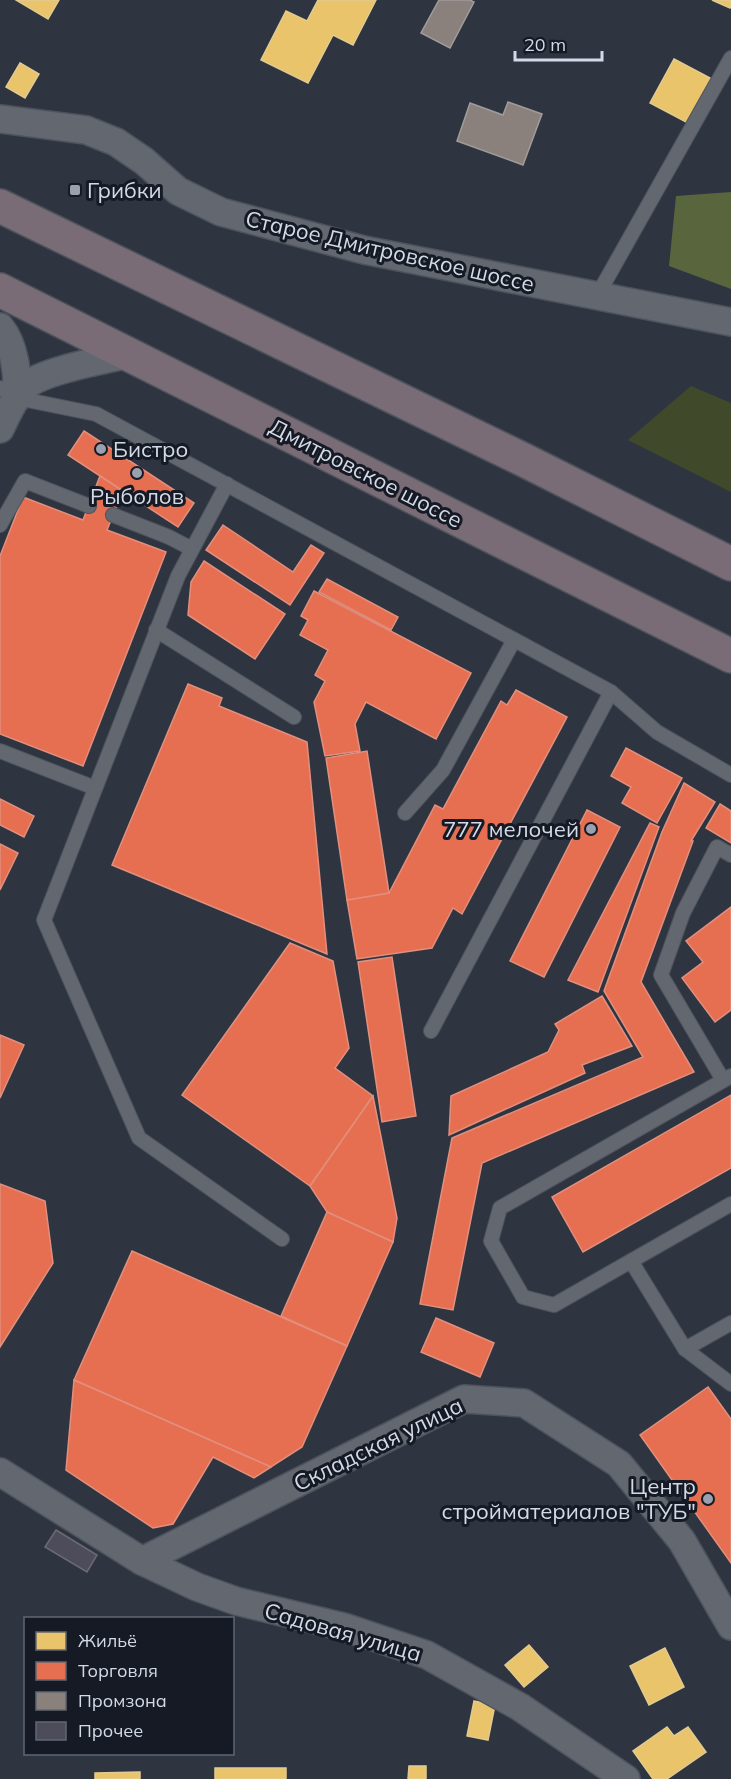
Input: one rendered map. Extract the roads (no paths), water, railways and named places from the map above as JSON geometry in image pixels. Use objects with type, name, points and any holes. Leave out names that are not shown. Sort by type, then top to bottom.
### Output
[{"type":"highway","points":[[0,206],[514,455],[731,564]]},
{"type":"highway","name":"Дмитровское шоссе","points":[[0,290],[731,656]]},
{"type":"street","name":"Старое Дмитровское шоссе","points":[[0,119],[86,130],[116,142],[144,161],[178,191],[221,212],[364,250],[731,322]]},
{"type":"street","points":[[0,327],[6,334],[18,376],[8,393],[0,429]]},
{"type":"street","points":[[8,393],[74,367],[129,354]]},
{"type":"street","name":"Складская улица","points":[[142,1561],[464,1399],[524,1403],[619,1464],[682,1542],[731,1626]]},
{"type":"street","points":[[0,1472],[142,1561]]},
{"type":"street","name":"Садовая улица","points":[[142,1561],[197,1587],[236,1601],[344,1628],[427,1655],[520,1707],[626,1779]]},
{"type":"lane","points":[[597,296],[731,58]]},
{"type":"lane","points":[[8,393],[96,414],[611,692],[657,732],[731,775]]},
{"type":"lane","points":[[0,525],[25,481],[89,506]]},
{"type":"lane","points":[[227,484],[178,576],[44,920],[139,1138],[282,1239]]},
{"type":"lane","points":[[113,515],[170,537],[192,549]]},
{"type":"lane","points":[[156,630],[294,717]]},
{"type":"lane","points":[[405,813],[443,770],[514,640]]},
{"type":"lane","points":[[431,1030],[611,692]]},
{"type":"lane","points":[[0,751],[95,788]]},
{"type":"lane","points":[[731,855],[717,847],[683,913],[661,975],[727,1078],[500,1208],[491,1241],[523,1297],[554,1305],[731,1204]]},
{"type":"lane","points":[[632,1262],[685,1349],[731,1384]]},
{"type":"lane","points":[[685,1349],[731,1323]]},
{"type":"place","name":"Грибки","points":[[75,190]]},
{"type":"place","name":"Бистро","points":[[101,449]]},
{"type":"place","name":"Рыболов","points":[[137,473]]},
{"type":"place","name":"777 мелочей","points":[[591,829]]},
{"type":"place","name":"Центр стройматериалов \"ТУБ\"","points":[[708,1499]]}]
